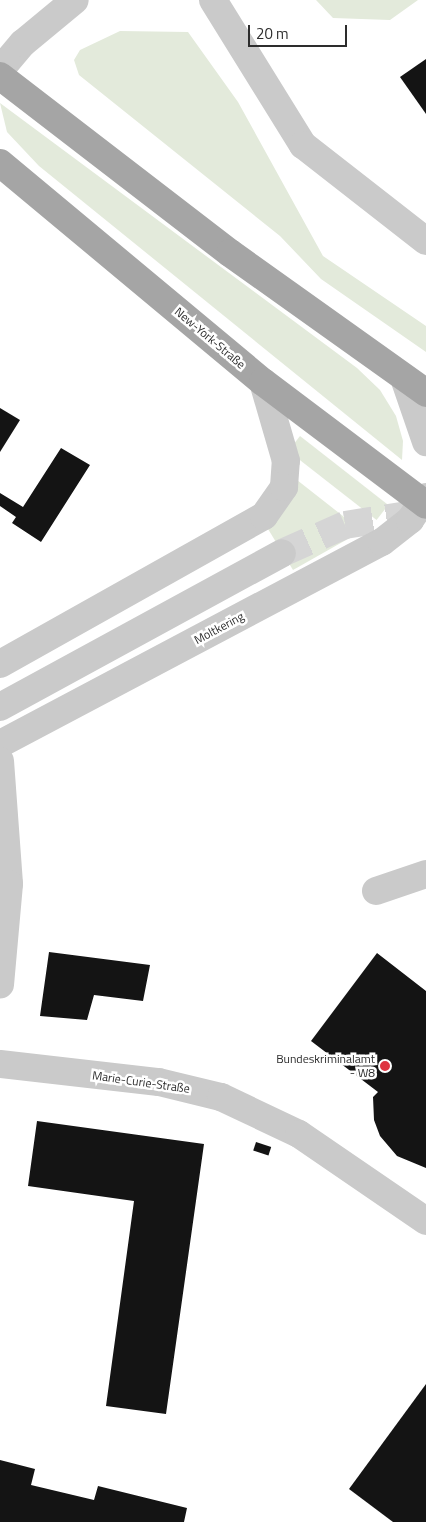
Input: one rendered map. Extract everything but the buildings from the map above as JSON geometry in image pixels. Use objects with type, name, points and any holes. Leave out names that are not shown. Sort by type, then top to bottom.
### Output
[{"type":"main road","points":[[0,76],[230,253],[426,393]]},
{"type":"main road","name":"New-York-Straße","points":[[0,163],[263,382],[425,502]]},
{"type":"street","points":[[0,70],[23,43],[75,0]]},
{"type":"street","points":[[213,0],[303,144],[426,241]]},
{"type":"street","points":[[404,378],[426,442]]},
{"type":"street","points":[[2,663],[264,516],[281,493],[286,461],[263,382]]},
{"type":"street","name":"Moltkering","points":[[0,744],[382,542],[425,502]]},
{"type":"street","points":[[12,701],[282,552]]},
{"type":"street","points":[[0,761],[10,884],[0,985]]},
{"type":"street","points":[[376,891],[426,874]]},
{"type":"street","name":"Marie-Curie-Straße","points":[[0,1064],[159,1082],[222,1097],[299,1134],[426,1221]]},
{"type":"green space","points":[[316,0],[418,0],[390,20],[333,18]]},
{"type":"green space","points":[[120,31],[188,32],[238,102],[323,256],[426,326],[426,352],[321,279],[280,236],[79,75],[74,60],[80,50]]},
{"type":"green space","points":[[0,103],[357,368],[380,390],[396,416],[403,441],[402,460],[39,166],[7,132]]},
{"type":"green space","points":[[300,436],[388,505],[377,520],[288,451]]},
{"type":"green space","points":[[297,480],[362,531],[293,570],[268,529]]},
{"type":"tunnel","points":[[282,553],[345,525],[426,512]]},
{"type":"place","name":"Bundeskriminalamt - W8","points":[[385,1066]]}]
